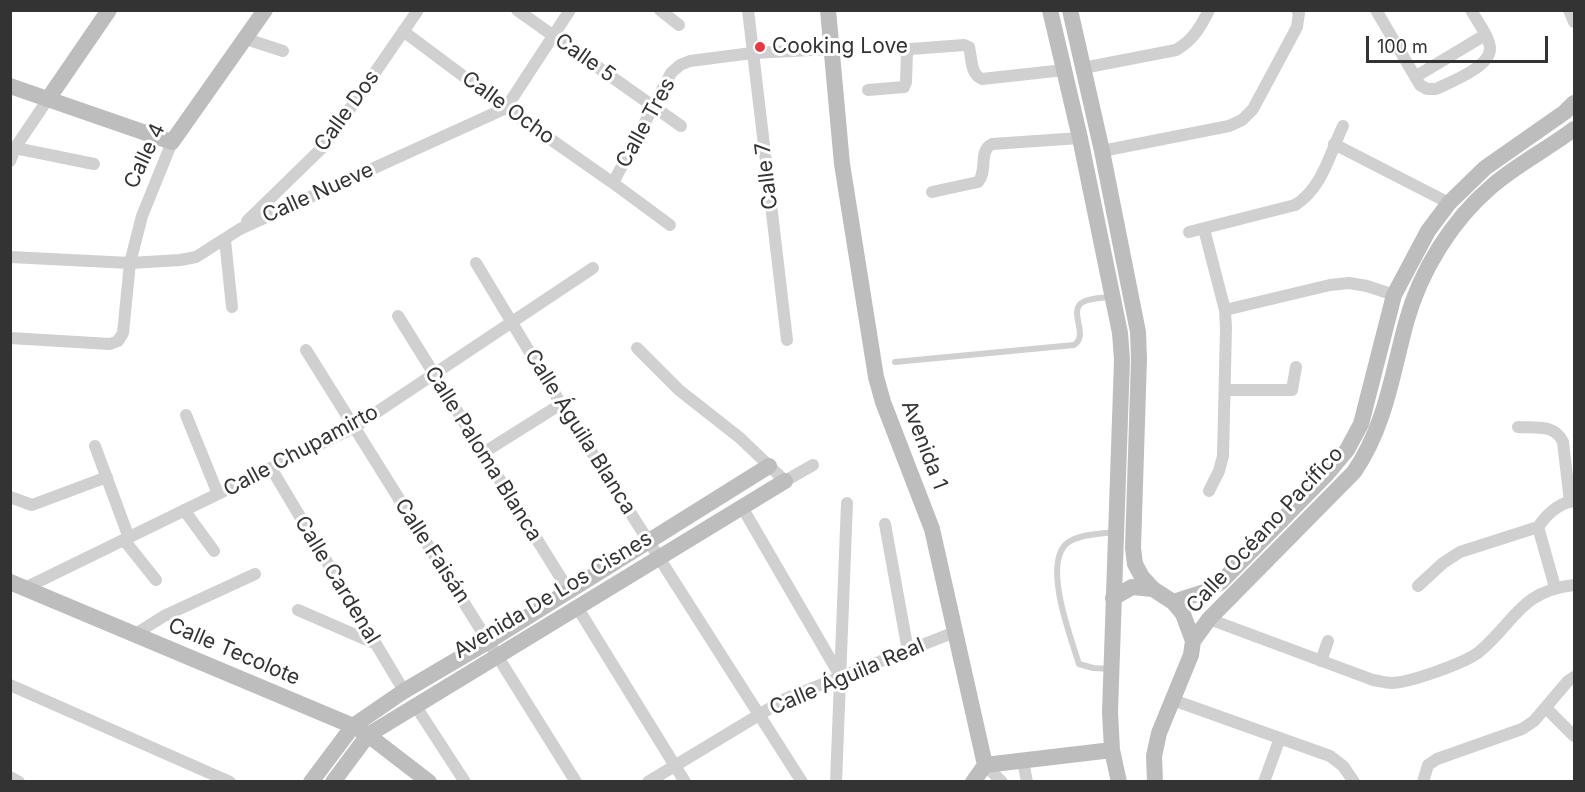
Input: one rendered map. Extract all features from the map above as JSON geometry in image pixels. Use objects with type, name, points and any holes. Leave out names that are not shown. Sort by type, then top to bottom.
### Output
[{"type":"street","points":[[10,161],[15,148],[109,10]]},
{"type":"street","name":"Calle 4","points":[[10,338],[110,344],[118,341],[123,333],[130,263],[142,216],[172,141],[265,10]]},
{"type":"street","name":"Calle Dos","points":[[240,228],[325,146],[418,10]]},
{"type":"street","name":"Calle 5","points":[[517,10],[681,126]]},
{"type":"street","points":[[506,108],[570,10]]},
{"type":"street","points":[[660,10],[679,25]]},
{"type":"street","name":"Calle 7","points":[[748,10],[787,340]]},
{"type":"street","name":"Avenida 1","points":[[828,10],[842,164],[876,377],[883,402],[932,529],[985,765]]},
{"type":"street","points":[[1050,10],[1080,138],[1120,333],[1122,360],[1111,669],[1112,750],[1119,782]]},
{"type":"street","name":"Calle Océano Pacífico","points":[[1070,10],[1102,151],[1138,332],[1133,548],[1135,564],[1153,589],[1173,602],[1183,614],[1193,641]]},
{"type":"street","points":[[1083,68],[1176,50],[1189,43],[1209,10]]},
{"type":"street","points":[[1102,151],[1228,126],[1242,120],[1253,109],[1297,27],[1299,13],[1297,10]]},
{"type":"street","points":[[1376,10],[1420,85],[1427,89],[1436,89],[1482,65],[1488,57],[1490,48],[1470,10]]},
{"type":"street","points":[[1569,10],[1575,21]]},
{"type":"street","name":"Calle Ocho","points":[[403,31],[670,225]]},
{"type":"street","points":[[1415,77],[1485,35]]},
{"type":"street","points":[[246,39],[283,51]]},
{"type":"street","points":[[868,90],[904,87],[907,53],[911,49],[964,45],[969,47],[974,72],[982,79],[1064,70]]},
{"type":"street","points":[[752,53],[832,49]]},
{"type":"street","name":"Calle Tres","points":[[613,183],[671,73],[680,65],[690,61],[752,53]]},
{"type":"street","points":[[10,86],[172,141]]},
{"type":"street","name":"Calle Océano Pacífico","points":[[1173,602],[1204,592],[1221,582],[1327,474],[1347,450],[1361,424],[1394,295],[1428,231],[1449,203],[1485,168],[1575,103]]},
{"type":"street","name":"Calle Nueve","points":[[10,257],[130,263],[196,257],[240,228],[506,108]]},
{"type":"street","points":[[1190,232],[1295,205],[1305,199],[1313,190],[1343,126]]},
{"type":"street","name":"Calle Océano Pacífico","points":[[1155,782],[1154,756],[1159,733],[1191,655],[1193,641],[1209,619],[1354,472],[1366,455],[1377,432],[1386,404],[1412,303],[1441,244],[1466,212],[1493,185],[1575,129]]},
{"type":"street","points":[[932,192],[978,182],[983,173],[984,152],[992,144],[1080,138]]},
{"type":"street","points":[[1334,144],[1449,203]]},
{"type":"street","points":[[15,148],[94,164]]},
{"type":"street","points":[[1204,229],[1225,310],[1227,337],[1223,456],[1219,471],[1209,491]]},
{"type":"street","points":[[225,240],[232,307]]},
{"type":"street","points":[[1225,310],[1330,285],[1349,283],[1394,295],[1417,266],[1441,244]]},
{"type":"street","points":[[1105,260],[1124,257]]},
{"type":"street","name":"Calle Águila Blanca","points":[[476,263],[561,404],[802,782]]},
{"type":"street","name":"Calle Chupamirto","points":[[18,585],[126,539],[353,428],[593,268]]},
{"type":"street","name":"Calle Paloma Blanca","points":[[398,316],[569,591]]},
{"type":"street","points":[[637,348],[679,390],[740,438],[785,481]]},
{"type":"street","name":"Calle Faisán","points":[[306,350],[576,782]]},
{"type":"street","points":[[1226,390],[1292,390],[1296,367]]},
{"type":"street","points":[[483,453],[561,404]]},
{"type":"street","points":[[186,415],[218,494]]},
{"type":"street","points":[[1418,586],[1443,563],[1460,552],[1538,527],[1557,507],[1572,501],[1563,442],[1559,434],[1551,429],[1518,427]]},
{"type":"street","points":[[95,446],[126,539],[156,580]]},
{"type":"street","name":"Avenida De Los Cisnes","points":[[311,782],[352,726],[404,691],[577,607],[813,465]]},
{"type":"street","name":"Avenida De Los Cisnes","points":[[333,782],[368,735],[415,705],[569,591],[769,466]]},
{"type":"street","name":"Calle Cardenal","points":[[271,468],[404,691]]},
{"type":"street","points":[[10,497],[32,505],[107,477]]},
{"type":"street","points":[[836,782],[847,503]]},
{"type":"street","points":[[742,507],[840,676]]},
{"type":"street","points":[[184,510],[214,551]]},
{"type":"street","points":[[885,525],[908,651]]},
{"type":"street","points":[[1538,527],[1555,588]]},
{"type":"street","points":[[134,635],[164,616],[255,574]]},
{"type":"street","name":"Calle Tecolote","points":[[18,585],[352,726],[368,735],[429,782]]},
{"type":"street","points":[[1209,619],[1373,680],[1391,683],[1411,679],[1461,662],[1477,654],[1519,609],[1534,598],[1555,588],[1575,585]]},
{"type":"street","points":[[1113,598],[1132,587],[1153,589]]},
{"type":"street","points":[[577,607],[685,782]]},
{"type":"street","points":[[298,610],[374,643]]},
{"type":"street","name":"Calle Águila Real","points":[[648,782],[787,698],[955,632]]},
{"type":"street","points":[[1321,661],[1328,641]]},
{"type":"street","points":[[1424,782],[1428,765],[1437,759],[1522,729],[1534,721],[1568,681],[1575,678]]},
{"type":"street","points":[[10,685],[230,782]]},
{"type":"street","points":[[1173,700],[1330,756],[1343,766],[1354,782]]},
{"type":"street","points":[[415,705],[465,782]]},
{"type":"street","points":[[1546,708],[1575,736]]},
{"type":"street","points":[[1264,782],[1280,738]]},
{"type":"street","points":[[973,782],[985,765],[1112,750]]},
{"type":"street","points":[[1023,761],[1027,782]]},
{"type":"street","points":[[985,765],[1002,782]]},
{"type":"street","points":[[10,777],[20,782]]},
{"type":"lane","points":[[895,362],[1074,345],[1079,342],[1081,336],[1077,311],[1079,306],[1084,301],[1113,297]]},
{"type":"lane","points":[[1111,669],[1079,664],[1066,622],[1057,575],[1059,557],[1066,545],[1078,538],[1116,532]]},
{"type":"place","name":"Cooking Love","points":[[760,47]]}]
